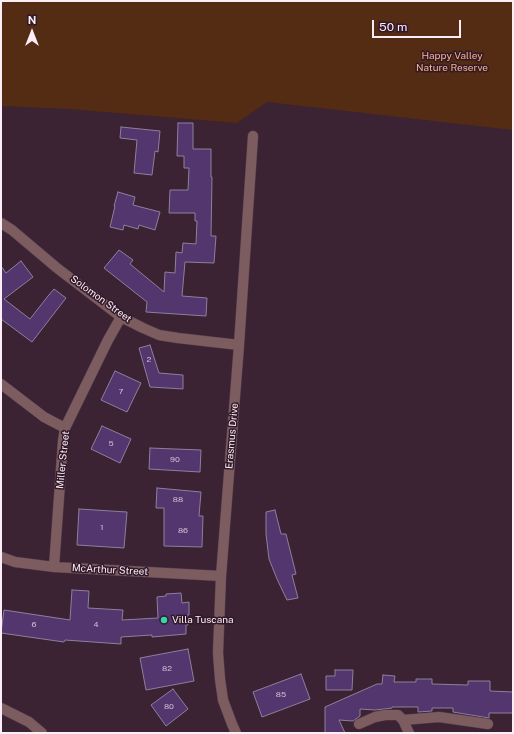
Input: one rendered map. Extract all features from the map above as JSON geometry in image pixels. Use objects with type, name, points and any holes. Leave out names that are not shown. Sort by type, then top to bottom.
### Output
[{"type":"street","name":"Erasmus Drive","points":[[236,733],[223,700],[218,653],[221,576],[253,136]]},
{"type":"street","name":"Solomon Street","points":[[1,223],[12,230],[57,268],[121,317],[142,328],[159,335],[239,345]]},
{"type":"street","name":"Miller Street","points":[[54,567],[65,428],[108,340],[121,317]]},
{"type":"street","points":[[1,384],[44,417],[65,428]]},
{"type":"street","name":"McArthur Street","points":[[1,557],[15,562],[54,567],[221,576]]},
{"type":"street","points":[[1,708],[28,722],[42,733]]},
{"type":"street","points":[[360,724],[375,717],[398,715],[404,720],[409,733]]},
{"type":"street","points":[[404,720],[439,717],[488,724]]},
{"type":"green space","name":"Happy Valley Nature Reserve","points":[[1,1],[513,1],[513,130],[267,102],[237,123],[69,109],[1,106]]},
{"type":"building","points":[[178,123],[193,123],[193,149],[211,149],[211,236],[216,236],[214,263],[185,262],[182,296],[207,298],[206,316],[146,312],[147,302],[104,268],[119,250],[133,260],[130,264],[164,292],[165,272],[175,273],[176,252],[182,253],[183,243],[196,244],[197,221],[195,221],[195,213],[169,213],[170,190],[188,190],[189,168],[184,168],[184,156],[177,156]]},
{"type":"building","points":[[121,127],[160,131],[158,152],[155,151],[152,175],[134,173],[137,140],[120,138]]},
{"type":"building","points":[[118,192],[135,197],[133,205],[160,212],[155,230],[139,225],[138,229],[124,225],[123,230],[110,227]]},
{"type":"building","points":[[21,261],[33,277],[4,299],[30,319],[54,289],[66,298],[32,342],[1,319],[1,266],[6,273]]},
{"type":"building","points":[[150,345],[159,373],[183,375],[183,389],[150,387],[139,348]]},
{"type":"building","points":[[115,371],[141,383],[127,412],[101,400]]},
{"type":"building","points":[[102,426],[131,439],[120,463],[91,449]]},
{"type":"building","points":[[150,448],[201,450],[200,472],[149,469]]},
{"type":"building","points":[[157,488],[201,492],[199,516],[203,516],[202,547],[164,546],[164,508],[156,508]]},
{"type":"building","points":[[79,509],[127,512],[124,548],[77,545]]},
{"type":"building","points":[[275,510],[281,534],[286,534],[296,574],[292,575],[298,598],[287,600],[269,559],[266,534],[266,512]]},
{"type":"building","points":[[72,590],[89,591],[88,608],[123,610],[122,620],[158,618],[157,597],[166,596],[166,594],[181,593],[182,603],[189,602],[189,615],[187,615],[188,625],[186,625],[186,634],[152,637],[152,635],[121,637],[121,644],[65,640],[64,642],[1,633],[4,610],[70,620]]},
{"type":"building","points":[[188,649],[194,681],[146,690],[140,658]]},
{"type":"building","points":[[335,670],[353,670],[352,690],[326,690],[326,676],[335,676]]},
{"type":"building","points":[[301,674],[310,699],[262,717],[253,692]]},
{"type":"building","points":[[383,675],[395,676],[394,682],[416,682],[416,679],[432,679],[432,684],[468,685],[468,681],[490,681],[490,691],[513,692],[513,713],[489,713],[489,718],[453,712],[453,708],[432,708],[432,711],[418,712],[418,707],[392,707],[375,710],[360,709],[360,716],[353,721],[339,720],[345,733],[325,733],[325,707],[377,684],[382,684]]},
{"type":"building","points":[[173,689],[188,709],[166,726],[151,705]]},
{"type":"place","name":"Villa Tuscana","points":[[164,620]]}]
